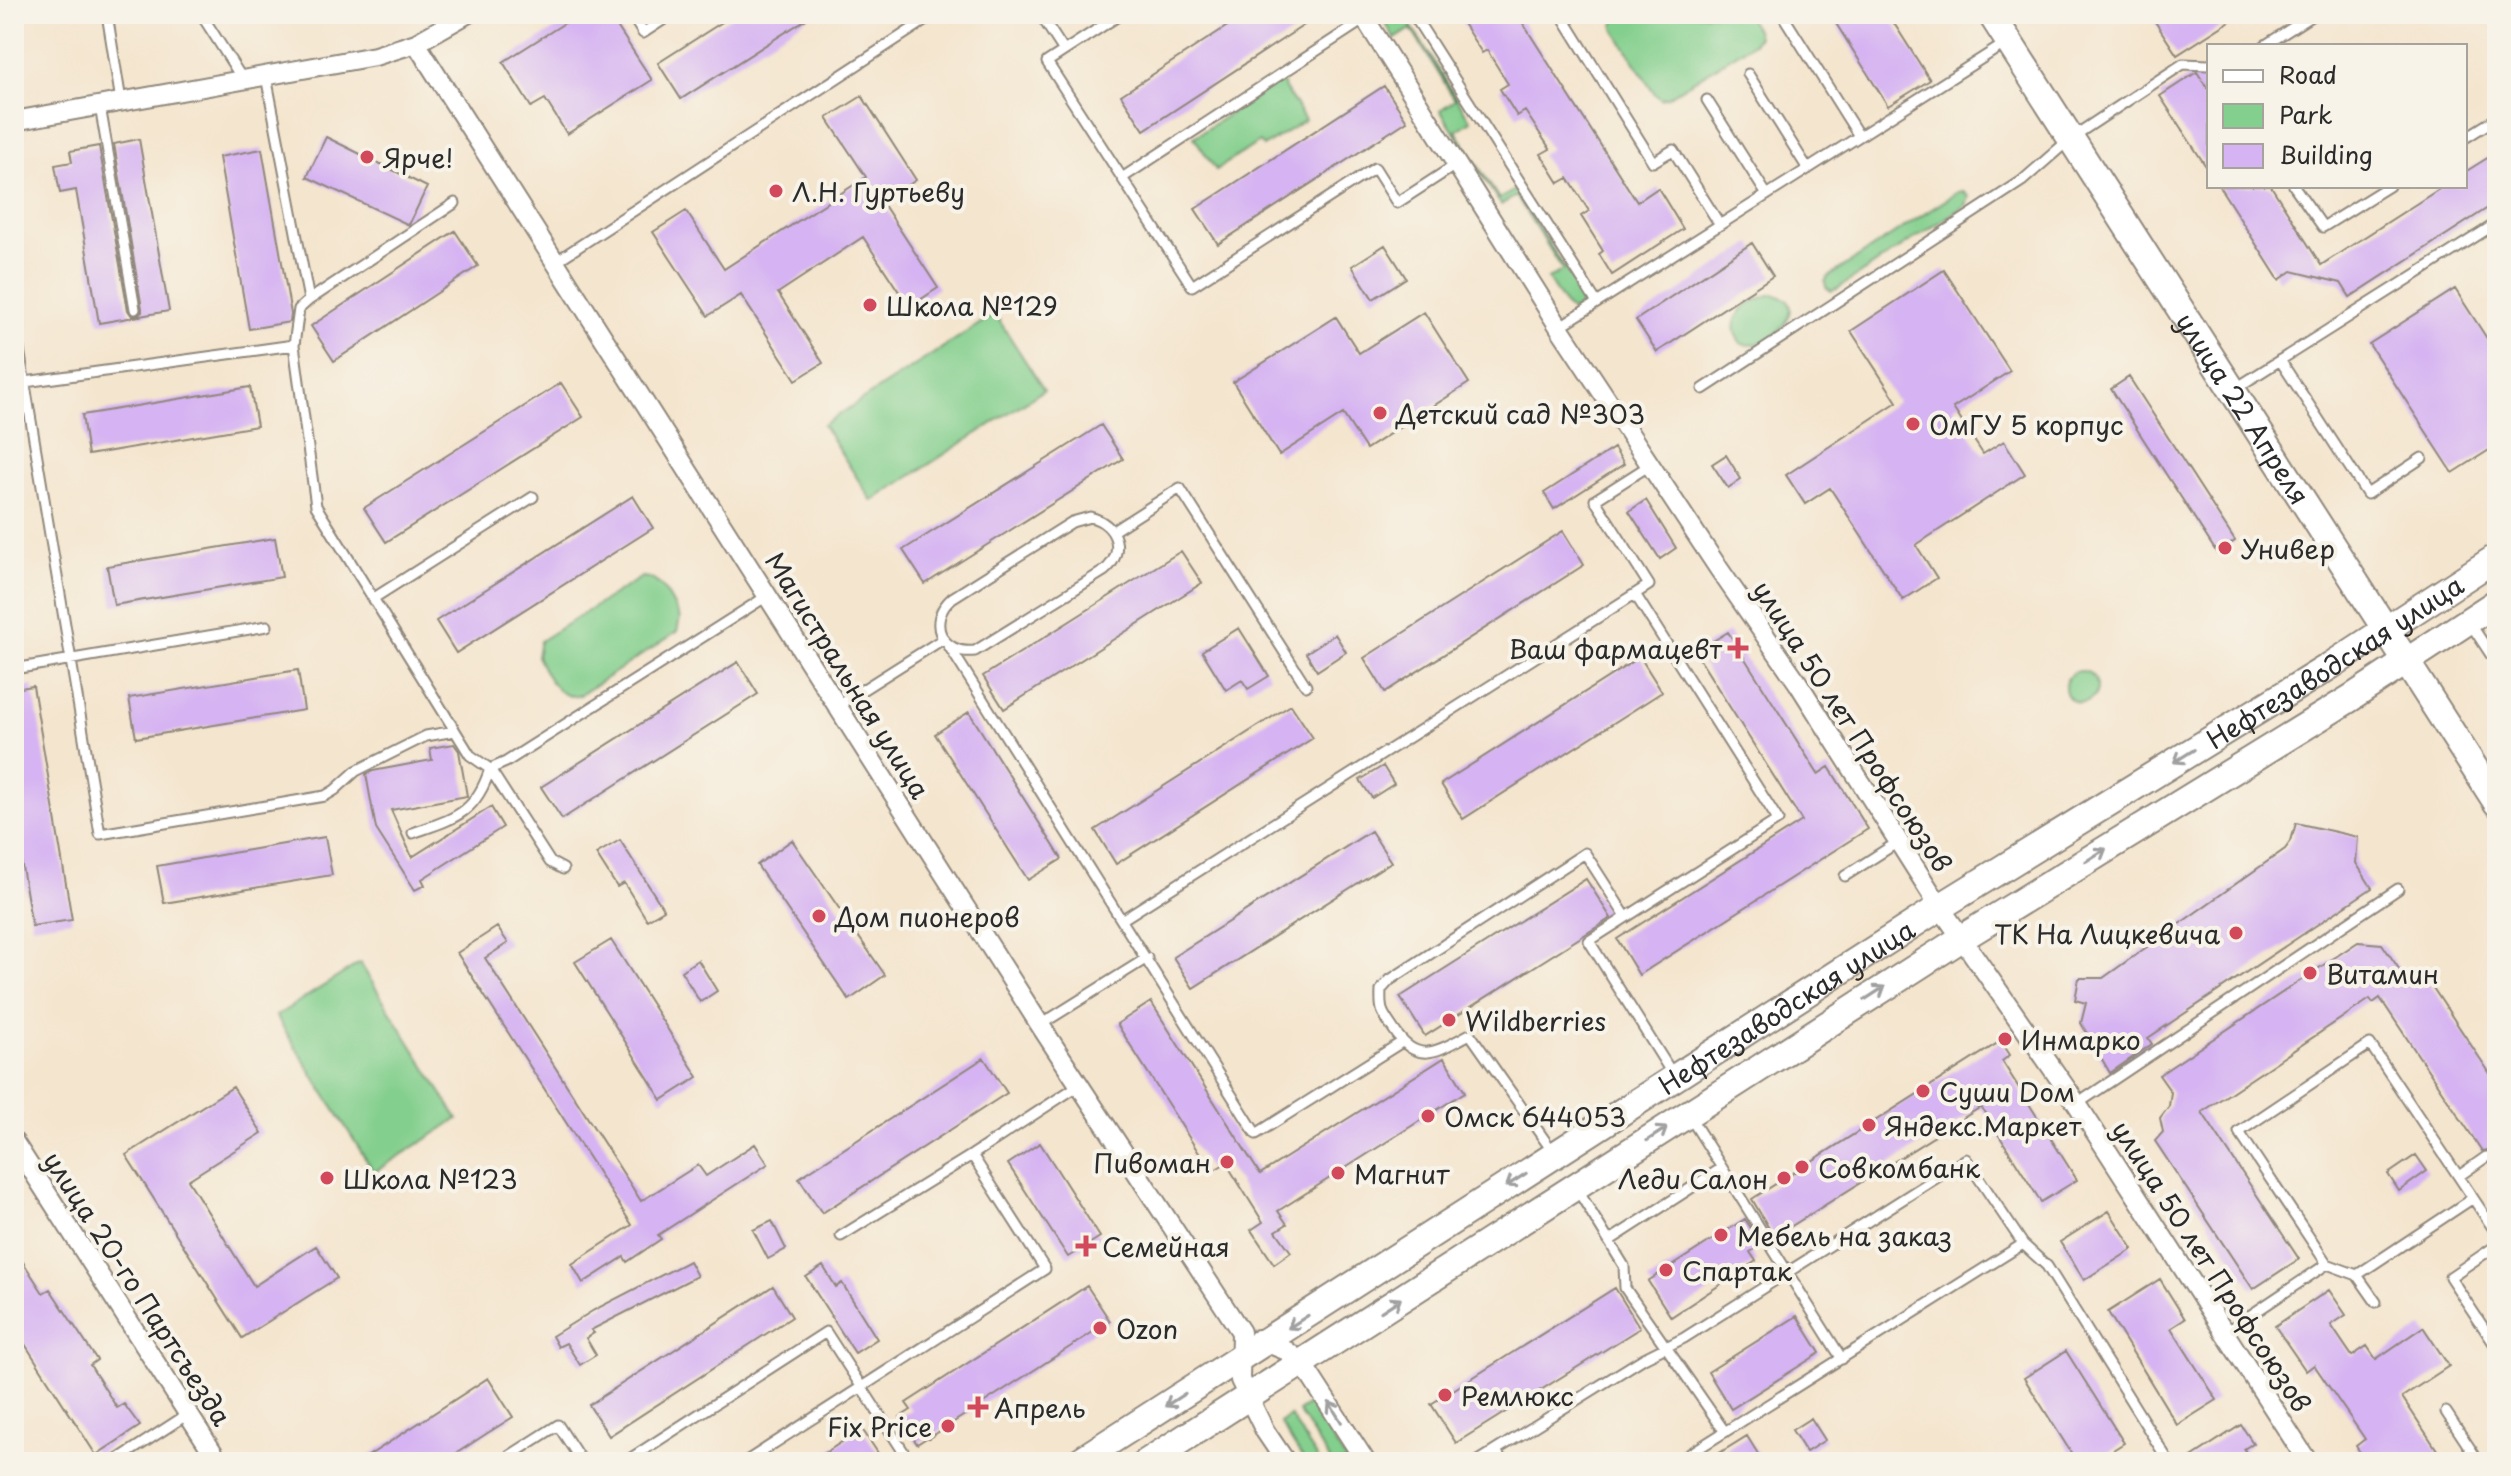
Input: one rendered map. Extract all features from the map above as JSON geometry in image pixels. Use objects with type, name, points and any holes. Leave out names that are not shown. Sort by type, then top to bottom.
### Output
[{"type":"main road","name":"улица 22 Апреля","points":[[1991,14],[2497,803]]},
{"type":"main road","name":"Нефтезаводская улица","points":[[1078,1462],[1241,1345],[1266,1342],[1940,907],[2346,656],[2497,557]]},
{"type":"main road","points":[[2358,587],[2390,609],[2403,612],[2415,610]]},
{"type":"main road","points":[[2346,656],[2357,646],[2364,620],[2358,587]]},
{"type":"main road","name":"Нефтезаводская улица","points":[[1147,1462],[1962,938],[2365,689],[2497,602]]},
{"type":"main road","points":[[2365,689],[2383,686],[2396,688],[2432,700],[2430,669],[2441,640]]},
{"type":"street","points":[[14,121],[375,56],[416,43],[467,14]]},
{"type":"street","name":"улица 50 лет Профсоюзов","points":[[1365,16],[1559,327],[1798,683],[1940,907],[2077,1104],[2308,1462]]},
{"type":"street","name":"Магистральная улица","points":[[416,43],[1241,1345],[1240,1380],[1247,1398],[1286,1462]]},
{"type":"street","name":"улица 20-го Партсъезда","points":[[14,1142],[219,1462]]},
{"type":"street","points":[[1266,1342],[1287,1351],[1302,1363],[1366,1462]]},
{"type":"lane","points":[[107,14],[121,102]]},
{"type":"lane","points":[[201,14],[243,80]]},
{"type":"lane","points":[[631,14],[643,33],[672,14]]},
{"type":"lane","points":[[555,262],[935,14]]},
{"type":"lane","points":[[1040,14],[1064,51]]},
{"type":"lane","points":[[1121,14],[1047,62],[1192,286],[1375,168],[1397,203],[1457,164]]},
{"type":"lane","points":[[1413,14],[1597,303]]},
{"type":"lane","points":[[1561,14],[1653,162],[1673,150],[1720,225]]},
{"type":"lane","points":[[1782,14],[1859,136]]},
{"type":"lane","points":[[2267,44],[2314,14]]},
{"type":"lane","points":[[1122,178],[1365,16]]},
{"type":"lane","points":[[1559,327],[2008,41]]},
{"type":"lane","points":[[1703,389],[2022,181],[2071,138],[2183,64],[2207,65]]},
{"type":"lane","points":[[1748,74],[1808,169]]},
{"type":"lane","points":[[266,76],[309,300]]},
{"type":"lane","points":[[1707,100],[1767,195]]},
{"type":"lane","points":[[100,106],[135,309]]},
{"type":"lane","points":[[2467,137],[2497,118]]},
{"type":"lane","points":[[2295,188],[2323,227],[2386,188]]},
{"type":"lane","points":[[455,203],[299,309],[294,345],[316,506],[470,755],[490,769],[550,862],[563,869]]},
{"type":"lane","points":[[2232,391],[2497,223]]},
{"type":"lane","points":[[14,319],[100,834],[325,796],[356,771],[426,736],[455,731]]},
{"type":"lane","points":[[25,382],[294,345]]},
{"type":"lane","points":[[2280,360],[2367,494],[2422,458]]},
{"type":"lane","points":[[1123,919],[1649,585],[1595,500],[1650,465]]},
{"type":"lane","points":[[1113,531],[1180,488],[1306,686]]},
{"type":"lane","points":[[374,598],[533,497]]},
{"type":"lane","points":[[946,642],[966,652],[983,648],[1104,571],[1111,565],[1117,549],[1113,531],[1099,519],[1081,518],[945,604],[938,621],[946,642],[1256,1134],[1402,1042]]},
{"type":"lane","points":[[1635,594],[1778,820],[1589,941],[1675,1078]]},
{"type":"lane","points":[[413,833],[452,819],[474,803],[483,790],[490,769],[506,762],[767,596]]},
{"type":"lane","points":[[2469,621],[2497,664]]},
{"type":"lane","points":[[14,669],[267,626]]},
{"type":"lane","points":[[837,706],[946,642]]},
{"type":"lane","points":[[1845,876],[1898,842]]},
{"type":"lane","points":[[1555,1155],[1470,1034],[1438,1051],[1417,1052],[1402,1042],[1380,1009],[1381,990],[1390,980],[1585,853],[1626,917]]},
{"type":"lane","points":[[2077,1104],[2398,889]]},
{"type":"lane","points":[[1040,1025],[1147,958]]},
{"type":"lane","points":[[2376,1302],[2357,1275],[2327,1264],[2239,1132],[2370,1044],[2497,1234]]},
{"type":"lane","points":[[841,1236],[1079,1085]]},
{"type":"lane","points":[[1688,1114],[1842,1359]]},
{"type":"lane","points":[[745,1462],[1045,1269],[972,1155]]},
{"type":"lane","points":[[2459,1176],[2486,1157]]},
{"type":"lane","points":[[1477,1462],[1644,1358],[1666,1348],[1966,1159],[2023,1244],[2047,1266],[2169,1462]]},
{"type":"lane","points":[[1609,1241],[1722,1168]]},
{"type":"lane","points":[[1575,1186],[1624,1266],[1625,1288],[1725,1432]]},
{"type":"lane","points":[[2357,1275],[2473,1198]]},
{"type":"lane","points":[[1677,1462],[2023,1244]]},
{"type":"lane","points":[[2497,1245],[2450,1277],[2497,1348]]},
{"type":"lane","points":[[2224,1333],[2327,1264]]},
{"type":"lane","points":[[625,1462],[826,1332],[910,1462]]},
{"type":"lane","points":[[2446,1412],[2479,1462]]},
{"type":"lane","points":[[114,1462],[188,1414]]},
{"type":"lane","points":[[500,1462],[558,1425],[582,1462]]},
{"type":"lane","points":[[1496,1451],[1503,1462]]},
{"type":"green space","points":[[1390,14],[1405,16],[1471,121],[1456,131],[1499,199],[1515,190],[1582,295],[1583,303],[1579,309],[1571,311],[1565,306],[1548,279],[1563,270],[1516,196],[1501,205],[1440,110],[1455,100],[1411,29],[1395,39],[1386,24]]},
{"type":"green space","points":[[1620,14],[1746,14],[1758,37],[1661,99],[1614,29],[1614,18]]},
{"type":"green space","points":[[1280,81],[1305,120],[1263,147],[1259,142],[1216,170],[1194,137]]},
{"type":"green space","points":[[1963,191],[1969,197],[1966,205],[1837,289],[1831,291],[1826,287],[1828,277]]},
{"type":"green space","points":[[1774,294],[1788,300],[1791,308],[1786,323],[1766,340],[1742,344],[1734,327],[1736,319],[1748,305]]},
{"type":"green space","points":[[995,314],[1044,390],[872,501],[823,425]]},
{"type":"green space","points":[[642,577],[655,581],[670,598],[680,618],[677,632],[580,695],[572,696],[558,690],[537,656],[540,641]]},
{"type":"green space","points":[[2081,671],[2092,676],[2097,687],[2092,698],[2081,703],[2070,698],[2065,687],[2070,676]]},
{"type":"green space","points":[[360,963],[458,1119],[374,1172],[276,1016]]},
{"type":"green space","points":[[1310,1403],[1347,1462],[1331,1462],[1298,1411]]},
{"type":"green space","points":[[1290,1416],[1320,1462],[1305,1462],[1280,1423]]},
{"type":"building","points":[[579,14],[609,14],[652,80],[567,134],[545,99],[531,107],[503,62]]},
{"type":"building","points":[[735,14],[814,14],[681,99],[658,63]]},
{"type":"building","points":[[1246,14],[1321,14],[1144,130],[1121,95]]},
{"type":"building","points":[[1457,14],[1517,14],[1637,202],[1658,188],[1683,229],[1612,275],[1599,254],[1603,251],[1581,216],[1589,211],[1568,178],[1559,183],[1541,154],[1550,149],[1525,111],[1517,116],[1500,89],[1508,84],[1487,50],[1482,53]]},
{"type":"building","points":[[1830,14],[1888,14],[1930,80],[1888,106]]},
{"type":"building","points":[[2164,14],[2241,14],[2177,55],[2154,20]]},
{"type":"building","points":[[2197,72],[2207,87],[2207,168],[2160,96]]},
{"type":"building","points":[[1384,86],[1407,121],[1218,244],[1195,209]]},
{"type":"building","points":[[862,96],[916,180],[882,202],[938,288],[909,307],[863,237],[778,293],[823,363],[796,380],[741,295],[708,316],[653,232],[686,211],[724,269],[866,177],[827,118]]},
{"type":"building","points":[[326,137],[427,187],[409,225],[307,177]]},
{"type":"building","points":[[139,139],[169,311],[99,323],[76,190],[60,193],[55,165],[72,162],[70,151],[99,146],[128,310],[132,316],[137,316],[142,308],[114,144]]},
{"type":"building","points":[[262,149],[291,314],[290,322],[249,329],[219,157]]},
{"type":"building","points":[[2497,152],[2497,202],[2350,297],[2341,283],[2292,271],[2279,280],[2220,188],[2272,188],[2321,265],[2441,188],[2467,188],[2467,171]]},
{"type":"building","points":[[455,231],[478,266],[334,361],[311,326]]},
{"type":"building","points":[[1752,243],[1773,276],[1657,352],[1636,320]]},
{"type":"building","points":[[1385,245],[1406,278],[1373,299],[1352,266]]},
{"type":"building","name":"ОмГУ 5 корпус","points":[[1944,270],[2010,371],[1953,408],[1983,454],[2004,441],[2025,474],[1916,545],[1937,578],[1903,600],[1830,488],[1805,504],[1786,475],[1897,402],[1851,331]]},
{"type":"building","points":[[2455,289],[2497,354],[2497,445],[2453,473],[2369,344]]},
{"type":"building","points":[[1424,312],[1469,383],[1366,449],[1343,414],[1279,455],[1233,382],[1336,317],[1359,353]]},
{"type":"building","points":[[2129,377],[2235,541],[2217,553],[2111,389]]},
{"type":"building","points":[[561,383],[583,417],[386,542],[364,508]]},
{"type":"building","points":[[250,387],[257,426],[88,455],[82,415]]},
{"type":"building","points":[[1101,425],[1123,459],[925,584],[903,550]]},
{"type":"building","points":[[1614,448],[1624,464],[1554,509],[1544,493]]},
{"type":"building","points":[[1726,455],[1741,479],[1728,488],[1712,464]]},
{"type":"building","points":[[633,496],[653,528],[456,653],[436,621]]},
{"type":"building","points":[[1646,500],[1676,548],[1660,559],[1629,511]]},
{"type":"building","points":[[1563,531],[1584,565],[1385,692],[1364,658]]},
{"type":"building","points":[[275,538],[282,577],[114,605],[107,566]]},
{"type":"building","points":[[1181,551],[1202,583],[1004,709],[983,676]]},
{"type":"building","points":[[1239,628],[1269,676],[1248,689],[1242,680],[1226,690],[1202,651]]},
{"type":"building","points":[[1728,632],[1818,774],[1829,767],[1868,829],[1639,975],[1617,939],[1802,821],[1695,652]]},
{"type":"building","points":[[1335,634],[1346,652],[1317,671],[1306,653]]},
{"type":"building","points":[[1640,657],[1662,692],[1463,819],[1441,784]]},
{"type":"building","points":[[738,662],[758,694],[562,819],[541,787]]},
{"type":"building","points":[[298,670],[304,710],[136,738],[129,698]]},
{"type":"building","points":[[33,686],[72,920],[32,926],[14,819],[14,689]]},
{"type":"building","points":[[1291,705],[1313,738],[1116,864],[1095,830]]},
{"type":"building","points":[[969,712],[1062,859],[1028,880],[935,734]]},
{"type":"building","points":[[454,744],[459,751],[467,796],[391,810],[412,857],[491,807],[503,827],[422,879],[425,885],[415,890],[376,829],[366,774],[432,760],[430,748]]},
{"type":"building","points":[[1383,766],[1394,784],[1372,798],[1360,780]]},
{"type":"building","name":"ТК На Лицкевича","points":[[2296,823],[2358,837],[2356,863],[2372,888],[2148,1038],[2152,1044],[2110,1073],[2081,1023],[2086,1003],[2075,1000],[2079,978],[2103,978],[2285,849],[2291,841]]},
{"type":"building","points":[[1371,831],[1391,862],[1193,988],[1173,957]]},
{"type":"building","points":[[325,837],[332,875],[164,903],[157,866]]},
{"type":"building","points":[[620,840],[664,910],[647,920],[624,883],[617,887],[596,854]]},
{"type":"building","points":[[792,840],[885,975],[849,1000],[757,865]]},
{"type":"building","points":[[1586,879],[1611,918],[1425,1036],[1400,997]]},
{"type":"building","points":[[497,927],[508,943],[485,958],[641,1201],[698,1165],[706,1176],[755,1144],[768,1164],[658,1235],[661,1239],[627,1262],[624,1257],[583,1283],[572,1264],[632,1225],[457,953]]},
{"type":"building","points":[[611,940],[698,1077],[662,1100],[575,962]]},
{"type":"building","points":[[2358,942],[2382,944],[2408,982],[2423,987],[2429,982],[2497,1084],[2497,1174],[2490,1163],[2492,1153],[2482,1151],[2380,998],[2373,1003],[2370,999],[2202,1112],[2299,1259],[2253,1289],[2155,1141],[2163,1132],[2160,1118],[2169,1106],[2171,1092],[2159,1075]]},
{"type":"building","points":[[698,960],[717,991],[700,1002],[681,971]]},
{"type":"building","points":[[1151,1002],[1260,1174],[1444,1058],[1465,1092],[1278,1211],[1287,1224],[1276,1231],[1291,1252],[1274,1264],[1251,1230],[1263,1222],[1226,1163],[1211,1172],[1117,1024]]},
{"type":"building","points":[[2001,1041],[2010,1055],[2002,1061],[2077,1180],[2041,1202],[1981,1107],[1774,1237],[1752,1199]]},
{"type":"building","points":[[984,1058],[1007,1093],[822,1213],[799,1178]]},
{"type":"building","points":[[233,1087],[262,1133],[188,1180],[254,1286],[316,1246],[337,1278],[242,1338],[126,1155]]},
{"type":"building","points":[[1040,1143],[1100,1237],[1068,1257],[1008,1164]]},
{"type":"building","points":[[2416,1155],[2427,1171],[2399,1191],[2388,1174]]},
{"type":"building","points":[[2109,1211],[2133,1249],[2084,1280],[2060,1242]]},
{"type":"building","points":[[1745,1219],[1762,1245],[1750,1252],[1756,1261],[1671,1317],[1648,1281]]},
{"type":"building","points":[[772,1221],[786,1249],[768,1259],[753,1230]]},
{"type":"building","points":[[14,1248],[43,1293],[50,1289],[97,1360],[90,1365],[117,1408],[124,1404],[140,1426],[96,1455],[14,1327]]},
{"type":"building","points":[[689,1261],[697,1276],[591,1330],[594,1333],[586,1338],[596,1355],[580,1365],[566,1343],[558,1347],[552,1336],[594,1310]]},
{"type":"building","points":[[823,1266],[836,1287],[842,1283],[877,1339],[855,1353],[806,1277]]},
{"type":"building","points":[[2160,1279],[2185,1319],[2171,1328],[2217,1400],[2177,1425],[2108,1312]]},
{"type":"building","points":[[773,1286],[792,1317],[609,1436],[589,1405]]},
{"type":"building","points":[[1087,1286],[1110,1321],[917,1444],[900,1417],[911,1410],[906,1403]]},
{"type":"building","points":[[1615,1288],[1640,1328],[1456,1443],[1431,1404]]},
{"type":"building","points":[[2329,1290],[2346,1315],[2331,1325],[2352,1356],[2367,1346],[2376,1359],[2423,1327],[2449,1366],[2402,1397],[2445,1462],[2366,1462],[2356,1446],[2365,1439],[2314,1365],[2306,1371],[2275,1326]]},
{"type":"building","points":[[1797,1316],[1820,1353],[1731,1409],[1708,1372]]},
{"type":"building","points":[[2066,1351],[2124,1443],[2094,1462],[2077,1462],[2024,1378]]},
{"type":"building","points":[[488,1378],[513,1417],[443,1462],[359,1462]]},
{"type":"building","points":[[1811,1418],[1825,1440],[1806,1452],[1792,1430]]},
{"type":"building","points":[[2241,1425],[2253,1443],[2244,1449],[2252,1462],[2184,1462]]},
{"type":"building","points":[[862,1429],[884,1462],[811,1462]]},
{"type":"building","points":[[1747,1436],[1763,1462],[1705,1462]]},
{"type":"place","name":"Ярче!","points":[[367,157]]},
{"type":"place","name":"Л.Н. Гуртьеву","points":[[776,191]]},
{"type":"place","name":"Школа №129","points":[[870,305]]},
{"type":"place","name":"Детский сад №303","points":[[1380,413]]},
{"type":"place","name":"ОмГУ 5 корпус","points":[[1913,424]]},
{"type":"place","name":"Универ","points":[[2225,548]]},
{"type":"place","name":"Ваш фармацевт","points":[[1738,648]]},
{"type":"place","name":"Дом пионеров","points":[[819,916]]},
{"type":"place","name":"ТК На Лицкевича","points":[[2236,933]]},
{"type":"place","name":"Витамин","points":[[2310,973]]},
{"type":"place","name":"Wildberries","points":[[1449,1020]]},
{"type":"place","name":"Инмарко","points":[[2005,1039]]},
{"type":"place","name":"Суши Dом","points":[[1923,1091]]},
{"type":"place","name":"Омск 644053","points":[[1428,1116]]},
{"type":"place","name":"Яндекс.Маркет","points":[[1869,1125]]},
{"type":"place","name":"Пивоман","points":[[1227,1162]]},
{"type":"place","name":"Совкомбанк","points":[[1802,1167]]},
{"type":"place","name":"Магнит","points":[[1338,1173]]},
{"type":"place","name":"Школа №123","points":[[327,1178]]},
{"type":"place","name":"Леди Салон","points":[[1784,1178]]},
{"type":"place","name":"Мебель на заказ","points":[[1721,1235]]},
{"type":"place","name":"Семейная","points":[[1086,1246]]},
{"type":"place","name":"Спартак","points":[[1666,1270]]},
{"type":"place","name":"Ozon","points":[[1100,1328]]},
{"type":"place","name":"Ремлюкс","points":[[1445,1395]]},
{"type":"place","name":"Апрель","points":[[978,1407]]},
{"type":"place","name":"Fix Price","points":[[948,1426]]}]
